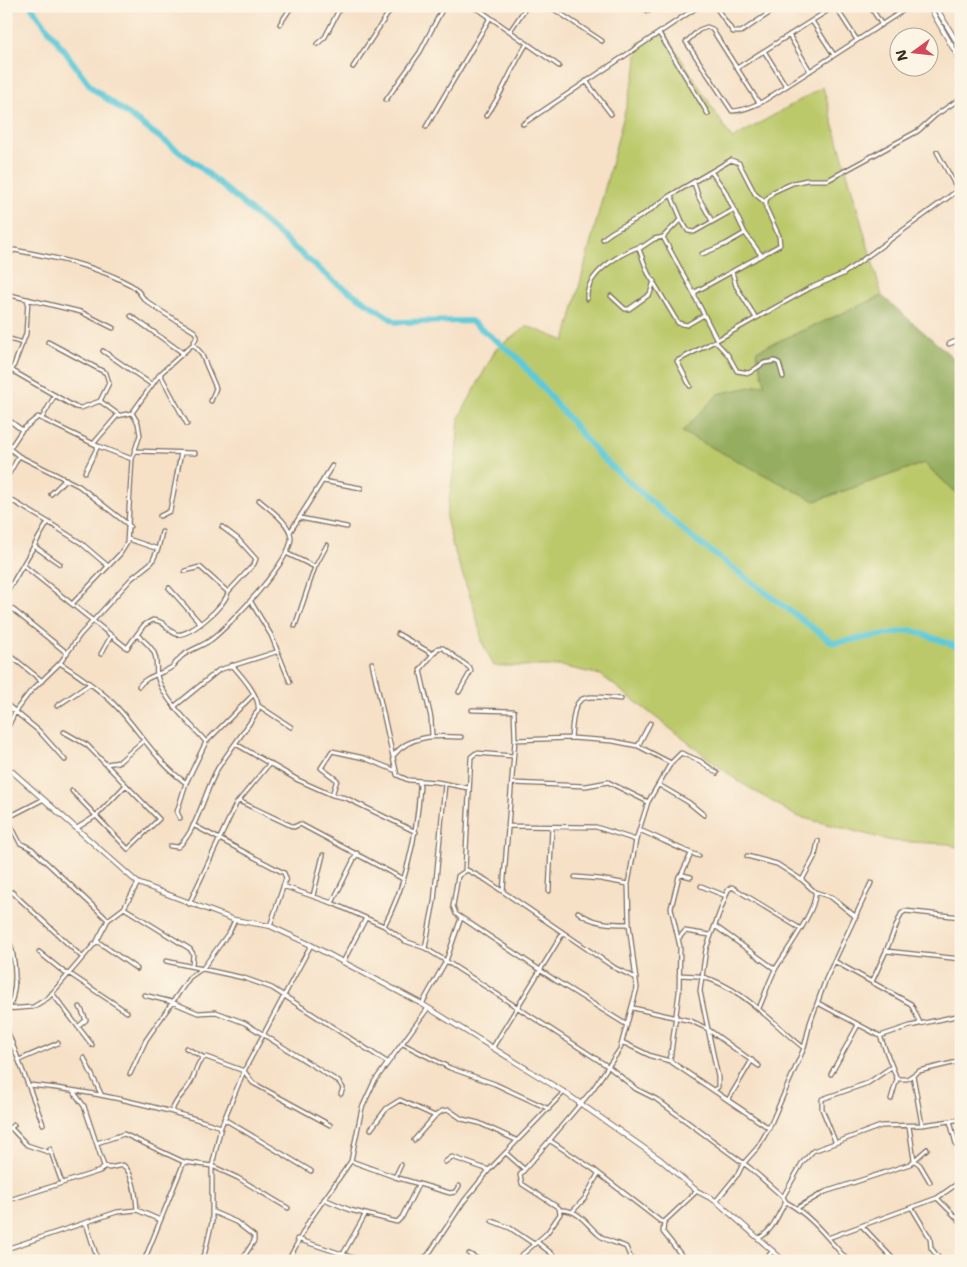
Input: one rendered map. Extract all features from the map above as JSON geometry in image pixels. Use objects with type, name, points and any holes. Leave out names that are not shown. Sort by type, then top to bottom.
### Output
[{"type":"street","points":[[280,24],[292,6]]},
{"type":"street","points":[[318,44],[325,36],[341,6]]},
{"type":"street","points":[[353,67],[393,6]]},
{"type":"street","points":[[386,100],[420,52],[444,6]]},
{"type":"street","points":[[470,6],[510,31],[526,45],[559,66]]},
{"type":"street","points":[[510,31],[527,6]]},
{"type":"street","points":[[550,6],[602,41]]},
{"type":"street","points":[[641,6],[648,11]]},
{"type":"street","points":[[523,124],[699,6]]},
{"type":"street","points":[[715,6],[734,32],[741,32],[780,6]]},
{"type":"street","points":[[737,68],[836,6],[857,40]]},
{"type":"street","points":[[870,6],[882,24]]},
{"type":"street","points":[[758,103],[712,29],[707,26],[699,30],[686,42],[732,111],[743,111],[758,103],[834,56],[910,6]]},
{"type":"street","points":[[929,6],[961,62]]},
{"type":"street","points":[[935,6],[961,49]]},
{"type":"street","points":[[939,13],[944,6]]},
{"type":"street","points":[[426,126],[490,18]]},
{"type":"street","points":[[812,21],[834,56]]},
{"type":"street","points":[[659,33],[708,114]]},
{"type":"street","points":[[789,36],[810,71]]},
{"type":"street","points":[[486,116],[497,102],[510,70],[526,45]]},
{"type":"street","points":[[764,51],[786,86]]},
{"type":"street","points":[[586,81],[611,114]]},
{"type":"street","points":[[695,294],[698,290],[778,246],[781,242],[766,212],[766,204],[772,192],[793,183],[828,180],[918,131],[936,115],[961,98]]},
{"type":"street","points":[[690,386],[677,361],[810,288],[843,274],[960,189],[936,152]]},
{"type":"street","points":[[603,239],[610,232],[619,230],[671,196],[735,160],[745,172],[755,194],[766,204]]},
{"type":"street","points":[[712,173],[730,200],[745,233],[761,255]]},
{"type":"street","points":[[694,183],[697,193],[712,221]]},
{"type":"street","points":[[671,196],[682,221],[691,232],[733,210]]},
{"type":"street","points":[[587,299],[589,282],[595,275],[626,251],[663,237],[673,225],[682,221]]},
{"type":"street","points":[[702,254],[726,244],[745,233]]},
{"type":"street","points":[[663,237],[695,294],[716,341],[740,373],[749,373],[764,363],[775,361],[779,364],[783,377]]},
{"type":"street","points":[[641,246],[639,253],[678,323],[686,325],[704,315]]},
{"type":"street","points":[[6,264],[9,254],[14,250],[80,266],[124,281],[134,286],[144,299],[195,332],[197,336],[193,344],[151,384],[132,412],[119,415],[106,426],[94,443]]},
{"type":"street","points":[[732,272],[736,286],[756,318]]},
{"type":"street","points":[[611,296],[625,309],[629,309],[650,294],[654,280]]},
{"type":"street","points":[[6,294],[81,312],[113,328]]},
{"type":"street","points":[[12,370],[26,328],[28,299]]},
{"type":"street","points":[[130,316],[183,353]]},
{"type":"street","points":[[6,338],[22,343]]},
{"type":"street","points":[[949,344],[961,339]]},
{"type":"street","points":[[6,367],[78,408],[100,401],[109,383],[106,373],[48,342]]},
{"type":"street","points":[[193,344],[202,353],[216,388],[211,401]]},
{"type":"street","points":[[103,350],[151,384]]},
{"type":"street","points":[[160,374],[187,424]]},
{"type":"street","points":[[42,418],[55,395]]},
{"type":"street","points":[[100,401],[119,415]]},
{"type":"street","points":[[73,603],[123,551],[128,539],[132,458],[140,435],[138,423],[132,412]]},
{"type":"street","points":[[6,418],[22,430]]},
{"type":"street","points":[[130,526],[79,486],[18,456],[8,447],[35,418],[42,418],[98,446],[132,458]]},
{"type":"street","points":[[85,472],[98,446]]},
{"type":"street","points":[[135,451],[195,453]]},
{"type":"street","points":[[160,516],[170,512],[182,453]]},
{"type":"street","points":[[6,479],[18,456]]},
{"type":"street","points":[[290,532],[332,466]]},
{"type":"street","points":[[51,494],[66,479]]},
{"type":"street","points":[[323,481],[362,488]]},
{"type":"street","points":[[6,497],[81,542],[108,566]]},
{"type":"street","points":[[139,686],[149,677],[174,666],[181,657],[212,639],[250,602],[286,553],[290,546],[290,532],[284,522],[259,500]]},
{"type":"street","points":[[6,510],[13,501]]},
{"type":"street","points":[[300,518],[347,527]]},
{"type":"street","points":[[6,594],[48,522]]},
{"type":"street","points":[[23,565],[73,603],[92,622],[127,648],[144,625],[153,620],[163,622],[177,634],[201,624],[224,601],[228,592],[254,564],[256,557],[238,539],[222,527]]},
{"type":"street","points":[[6,731],[16,710],[60,663],[92,622],[132,578],[152,562],[158,549],[162,532]]},
{"type":"street","points":[[128,539],[158,549]]},
{"type":"street","points":[[296,626],[314,567],[327,545]]},
{"type":"street","points":[[34,546],[60,564]]},
{"type":"street","points":[[286,553],[314,567]]},
{"type":"street","points":[[185,571],[198,566],[228,592]]},
{"type":"street","points":[[169,588],[201,624]]},
{"type":"street","points":[[250,602],[263,620],[290,682]]},
{"type":"street","points":[[6,604],[67,653]]},
{"type":"street","points":[[398,634],[431,654]]},
{"type":"street","points":[[137,635],[150,644],[154,651],[158,666],[157,674],[161,686],[175,706],[206,742]]},
{"type":"street","points":[[101,654],[110,636]]},
{"type":"street","points":[[432,736],[431,718],[420,670],[431,654],[438,648],[443,648],[470,668],[459,692]]},
{"type":"street","points":[[6,652],[42,681]]},
{"type":"street","points":[[175,706],[209,676],[232,665],[276,652]]},
{"type":"street","points":[[60,663],[113,703],[143,741],[172,773],[186,783]]},
{"type":"street","points":[[372,663],[394,756],[394,770]]},
{"type":"street","points":[[232,665],[244,677],[259,706],[291,727]]},
{"type":"street","points":[[57,706],[90,684]]},
{"type":"street","points":[[180,818],[177,812],[186,783],[206,742],[254,695]]},
{"type":"street","points":[[571,738],[574,708],[580,699],[585,697],[621,699]]},
{"type":"street","points":[[6,704],[16,710],[65,760]]},
{"type":"street","points":[[170,846],[180,846],[194,825],[218,768],[236,744],[259,706]]},
{"type":"street","points":[[472,710],[514,711],[515,740],[503,891]]},
{"type":"street","points":[[638,746],[650,723]]},
{"type":"street","points":[[64,732],[87,745],[159,819],[128,849],[72,791]]},
{"type":"street","points":[[394,756],[404,746],[432,736],[461,737]]},
{"type":"street","points":[[515,740],[571,738],[613,741],[638,746],[671,764]]},
{"type":"street","points":[[106,764],[119,762],[143,741]]},
{"type":"street","points":[[236,744],[298,780],[332,795],[346,798],[416,832]]},
{"type":"street","points":[[332,795],[337,780],[321,768],[332,751],[364,758],[394,770],[402,778],[468,788]]},
{"type":"street","points":[[632,1261],[626,1247],[600,1236],[573,1211],[560,1210],[522,1184],[519,1178],[524,1169],[609,1066],[622,1042],[633,1008],[637,978],[629,924],[628,884],[636,840],[648,802],[671,764],[681,753],[700,760],[717,773]]},
{"type":"street","points":[[513,756],[474,754],[471,757],[465,870],[457,878],[454,906],[456,914],[627,1025]]},
{"type":"street","points":[[189,904],[239,801],[270,763]]},
{"type":"street","points":[[6,766],[42,800],[77,828],[138,883],[235,920],[270,926],[311,945],[422,1004],[564,1092],[661,1160],[697,1191],[716,1201],[784,1261]]},
{"type":"street","points":[[384,926],[392,911],[403,879],[416,832],[420,786],[418,781]]},
{"type":"street","points":[[512,783],[586,786],[608,782],[648,802]]},
{"type":"street","points":[[425,948],[434,902],[445,784]]},
{"type":"street","points":[[77,828],[96,816],[126,785]]},
{"type":"street","points":[[659,785],[688,802],[704,815]]},
{"type":"street","points":[[42,800],[6,818],[20,843],[32,849],[108,920]]},
{"type":"street","points":[[239,801],[294,827],[300,824],[403,879]]},
{"type":"street","points":[[194,825],[283,872],[286,876],[270,926]]},
{"type":"street","points":[[509,826],[596,827],[636,840]]},
{"type":"street","points":[[549,891],[552,827]]},
{"type":"street","points":[[639,830],[664,839],[691,854],[699,856]]},
{"type":"street","points":[[802,880],[815,856],[818,841]]},
{"type":"street","points":[[332,903],[357,853]]},
{"type":"street","points":[[670,1061],[679,975],[679,937],[672,919],[671,908],[678,879],[691,854]]},
{"type":"street","points":[[313,896],[322,855]]},
{"type":"street","points":[[747,856],[777,864],[802,880],[815,892],[831,897],[856,917]]},
{"type":"street","points":[[465,870],[479,875],[615,968],[637,978]]},
{"type":"street","points":[[681,875],[691,877]]},
{"type":"street","points":[[575,878],[614,880],[628,884]]},
{"type":"street","points":[[8,1009],[33,1007],[52,993],[97,941],[108,920],[124,908],[138,883]]},
{"type":"street","points":[[716,1201],[758,1147],[769,1128],[804,1048],[834,961],[872,883]]},
{"type":"street","points":[[283,886],[332,903],[384,926],[405,941],[425,948],[517,1009],[609,1066],[636,1089],[656,1099],[743,1164],[783,1197],[786,1202],[797,1208],[828,1238],[848,1261]]},
{"type":"street","points":[[701,886],[726,896]]},
{"type":"street","points":[[713,1090],[718,1087],[718,1077],[706,1028],[700,991],[710,935],[728,890],[732,887],[801,929]]},
{"type":"street","points":[[12,892],[83,958]]},
{"type":"street","points":[[759,1008],[775,969],[801,929],[815,899],[815,892]]},
{"type":"street","points":[[124,908],[190,949],[193,954],[192,966]]},
{"type":"street","points":[[872,982],[901,914],[905,911],[961,917]]},
{"type":"street","points":[[578,912],[586,919],[597,922],[629,924]]},
{"type":"street","points":[[343,962],[366,918]]},
{"type":"street","points":[[422,1004],[446,961],[461,918]]},
{"type":"street","points":[[130,1074],[138,1053],[172,1002],[190,977],[203,968],[230,931],[235,920]]},
{"type":"street","points":[[715,926],[775,969]]},
{"type":"street","points":[[679,937],[685,931],[710,935]]},
{"type":"street","points":[[6,933],[14,958],[14,995],[6,1015]]},
{"type":"street","points":[[493,1047],[563,933]]},
{"type":"street","points":[[97,941],[137,968]]},
{"type":"street","points":[[200,1261],[205,1252],[213,1212],[212,1166],[224,1118],[262,1035],[311,945]]},
{"type":"street","points":[[886,951],[961,959]]},
{"type":"street","points":[[39,952],[65,973],[70,974],[127,1012]]},
{"type":"street","points":[[166,961],[244,978],[285,995],[387,1062]]},
{"type":"street","points":[[834,961],[911,1004],[920,1024]]},
{"type":"street","points":[[679,975],[702,977],[731,990],[759,1008],[781,1030],[804,1048]]},
{"type":"street","points":[[52,993],[79,1026],[92,1046]]},
{"type":"street","points":[[144,995],[172,1002],[198,1013],[216,1012],[245,1024],[339,1082],[342,1088],[341,1094]]},
{"type":"street","points":[[818,1004],[880,1036],[920,1024],[961,1015]]},
{"type":"street","points":[[79,1026],[86,1020],[80,1007]]},
{"type":"street","points":[[288,1261],[297,1240],[351,1161],[362,1108],[387,1062],[403,1044],[428,1008]]},
{"type":"street","points":[[633,1008],[676,1017],[706,1028],[760,1066]]},
{"type":"street","points":[[831,1074],[858,1025]]},
{"type":"street","points":[[6,1027],[43,1124]]},
{"type":"street","points":[[880,1036],[890,1068],[897,1079],[891,1099]]},
{"type":"street","points":[[622,1042],[651,1056],[670,1061],[769,1128]]},
{"type":"street","points":[[19,1060],[58,1043]]},
{"type":"street","points":[[403,1044],[450,1068],[495,1084],[549,1109]]},
{"type":"street","points":[[6,1048],[13,1045]]},
{"type":"street","points":[[186,1048],[203,1057],[210,1057],[244,1071],[253,1083],[330,1125]]},
{"type":"street","points":[[172,1110],[175,1101],[192,1083],[203,1057]]},
{"type":"street","points":[[84,1058],[101,1094]]},
{"type":"street","points":[[728,1100],[752,1060]]},
{"type":"street","points":[[897,1079],[902,1080],[919,1071],[960,1061],[961,1081]]},
{"type":"street","points":[[836,1141],[822,1109],[822,1099],[868,1083],[890,1068]]},
{"type":"street","points":[[913,1075],[922,1125]]},
{"type":"street","points":[[29,1085],[101,1094],[172,1110],[221,1127]]},
{"type":"street","points":[[73,1090],[80,1098],[104,1166]]},
{"type":"street","points":[[420,1261],[428,1255],[464,1201],[489,1170],[564,1092]]},
{"type":"street","points":[[372,1129],[387,1108],[398,1100],[435,1116]]},
{"type":"street","points":[[414,1140],[435,1116],[442,1111],[449,1110],[462,1120],[479,1123],[516,1140]]},
{"type":"street","points":[[224,1118],[311,1171]]},
{"type":"street","points":[[783,1197],[808,1154],[836,1141],[881,1126],[922,1125],[961,1119]]},
{"type":"street","points":[[950,1121],[956,1144],[961,1150]]},
{"type":"street","points":[[6,1131],[12,1126],[27,1145],[51,1151],[62,1183]]},
{"type":"street","points":[[909,1126],[914,1160],[920,1165],[930,1182]]},
{"type":"street","points":[[97,1143],[124,1134],[184,1162],[212,1166],[238,1178],[288,1208]]},
{"type":"street","points":[[549,1140],[660,1221],[664,1222]]},
{"type":"street","points":[[797,1208],[826,1192],[910,1164],[927,1149]]},
{"type":"street","points":[[506,1153],[524,1169]]},
{"type":"street","points":[[445,1162],[452,1157],[489,1170]]},
{"type":"street","points":[[351,1161],[418,1185],[453,1194],[460,1186]]},
{"type":"street","points":[[144,1261],[184,1162]]},
{"type":"street","points":[[104,1166],[109,1168],[120,1165],[126,1167],[134,1188],[137,1210]]},
{"type":"street","points":[[6,1200],[100,1171],[104,1166]]},
{"type":"street","points":[[394,1177],[401,1166]]},
{"type":"street","points":[[573,1211],[585,1198],[598,1174]]},
{"type":"street","points":[[828,1238],[937,1198],[961,1181]]},
{"type":"street","points":[[324,1199],[365,1215],[391,1222],[400,1221],[418,1185]]},
{"type":"street","points":[[684,1260],[663,1232],[664,1222],[697,1191]]},
{"type":"street","points":[[937,1198],[961,1222]]},
{"type":"street","points":[[759,1238],[767,1234],[786,1202]]},
{"type":"street","points":[[912,1208],[930,1238],[931,1248],[942,1261]]},
{"type":"street","points":[[6,1249],[117,1212],[137,1210],[160,1220]]},
{"type":"street","points":[[515,1261],[559,1219],[560,1210]]},
{"type":"street","points":[[213,1212],[236,1222],[254,1236],[254,1241],[241,1261]]},
{"type":"street","points":[[343,1254],[365,1215]]},
{"type":"street","points":[[492,1221],[510,1228],[560,1261]]},
{"type":"street","points":[[86,1223],[98,1261]]},
{"type":"street","points":[[862,1226],[895,1261]]},
{"type":"street","points":[[297,1240],[363,1261]]},
{"type":"street","points":[[763,1261],[773,1251]]},
{"type":"street","points":[[469,1254],[481,1261]]},
{"type":"green space","points":[[665,33],[732,139],[823,87],[882,296],[756,351],[766,384],[718,394],[815,501],[924,463],[961,497],[961,849],[949,844],[892,841],[796,816],[738,781],[601,675],[561,666],[494,666],[483,644],[474,608],[453,547],[446,518],[456,457],[459,418],[496,349],[527,326],[565,341],[636,69],[638,43]]},
{"type":"green space","points":[[882,296],[958,362],[961,379],[961,497],[924,463],[815,501],[682,432],[718,394],[765,384],[756,351]]},
{"type":"waterway","points":[[31,6],[92,88],[199,166],[332,280],[396,322],[471,321],[517,357],[600,456],[689,535],[833,643],[912,630],[961,648]]}]
